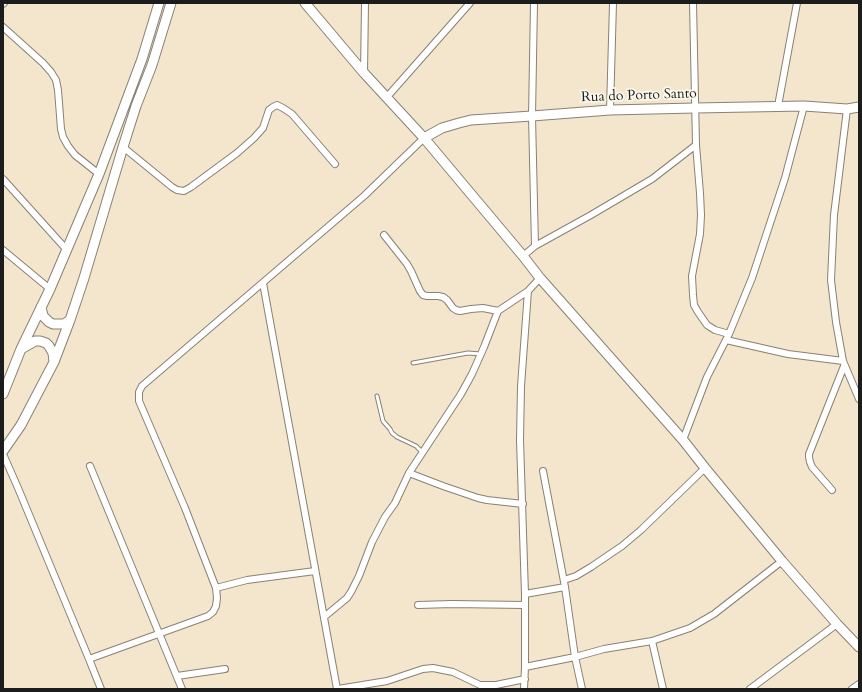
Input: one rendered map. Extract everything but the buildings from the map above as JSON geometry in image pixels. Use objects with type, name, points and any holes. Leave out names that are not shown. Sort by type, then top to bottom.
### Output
[{"type":"street","points":[[3,394],[21,349],[50,288],[99,174],[142,59],[159,3]]},
{"type":"street","points":[[101,689],[3,452],[21,425],[54,362],[70,320],[123,147],[152,65],[171,3]]},
{"type":"street","points":[[305,3],[364,73],[424,138],[540,278],[683,440],[704,468],[782,561],[859,648]]},
{"type":"street","points":[[364,73],[365,3]]},
{"type":"street","points":[[387,97],[470,3]]},
{"type":"street","points":[[534,3],[532,116],[535,246]]},
{"type":"street","points":[[610,110],[613,3]]},
{"type":"street","points":[[693,3],[696,145],[701,215],[700,234],[692,276],[693,300],[698,312],[707,325],[715,330],[729,334]]},
{"type":"street","points":[[778,106],[797,3]]},
{"type":"street","points":[[3,27],[51,72],[56,80],[63,137],[68,146],[76,155],[99,174]]},
{"type":"street","points":[[123,147],[172,188],[184,191],[237,153],[254,138],[263,128],[269,110],[278,105],[292,114],[335,164]]},
{"type":"street","name":"Rua do Porto Santo","points":[[424,138],[442,128],[471,120],[610,110],[778,106],[859,107]]},
{"type":"street","points":[[683,440],[707,377],[729,334],[752,278],[786,178],[804,106]]},
{"type":"street","points":[[847,108],[834,215],[831,280],[836,322],[844,364],[858,395]]},
{"type":"street","points":[[89,659],[208,616],[213,612],[216,606],[216,588],[185,508],[139,401],[139,392],[142,386],[154,374],[364,196],[424,138]]},
{"type":"street","points":[[523,256],[535,246],[652,180],[696,145]]},
{"type":"street","points":[[3,179],[66,249]]},
{"type":"street","points":[[384,235],[407,264],[420,292],[423,295],[443,297],[453,308],[460,311],[483,308],[498,311]]},
{"type":"street","points":[[3,250],[50,288]]},
{"type":"street","points":[[324,617],[347,598],[351,592],[372,542],[385,517],[395,503],[409,473],[461,394],[472,374],[498,311],[528,291],[540,278]]},
{"type":"street","points":[[263,283],[338,689],[387,681],[423,669],[433,668],[453,672],[480,685],[525,679]]},
{"type":"street","points":[[524,689],[525,594],[520,440],[528,291]]},
{"type":"street","points":[[41,307],[43,316],[53,324],[64,324],[70,320]]},
{"type":"street","points":[[726,340],[762,349],[844,364]]},
{"type":"street","points":[[21,349],[35,341],[46,343],[50,346],[53,353],[54,362]]},
{"type":"street","points":[[832,490],[812,467],[809,454],[844,364]]},
{"type":"street","points":[[90,466],[182,689]]},
{"type":"street","points":[[525,594],[565,583],[622,546],[641,530],[704,468]]},
{"type":"street","points":[[543,471],[565,583],[575,657],[582,689]]},
{"type":"street","points":[[409,473],[482,499],[523,504]]},
{"type":"street","points":[[525,667],[575,657],[604,649],[652,641],[690,628],[714,614],[782,561]]},
{"type":"street","points":[[216,588],[247,580],[315,571]]},
{"type":"street","points":[[418,605],[525,605]]},
{"type":"street","points":[[750,689],[837,624]]},
{"type":"street","points":[[652,641],[663,689]]},
{"type":"street","points":[[177,676],[225,669]]},
{"type":"street","points":[[852,689],[859,684]]},
{"type":"lane","points":[[413,363],[468,353],[481,354]]},
{"type":"lane","points":[[376,396],[383,421],[392,433],[416,446],[423,452]]}]
